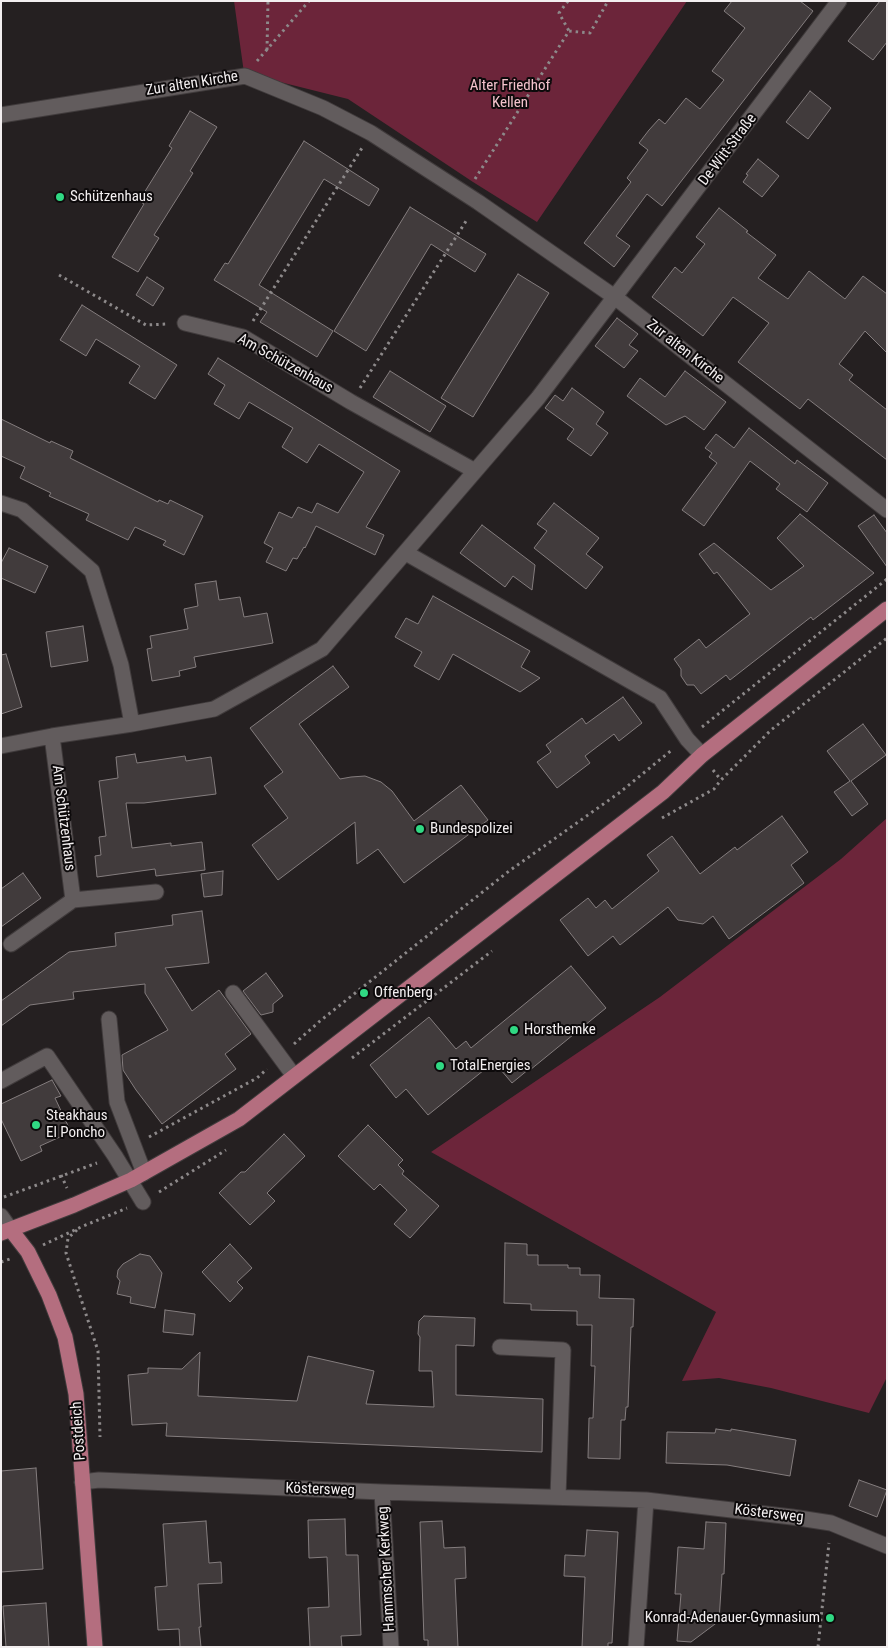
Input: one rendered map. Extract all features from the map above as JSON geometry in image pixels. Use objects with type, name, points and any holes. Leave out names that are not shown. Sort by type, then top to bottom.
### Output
[{"type":"main road","points":[[6,1231],[137,1176],[239,1118],[663,792],[702,755],[887,609]]},
{"type":"main road","name":"Postdeich","points":[[6,1231],[28,1252],[49,1295],[65,1337],[76,1394],[95,1647]]},
{"type":"street","name":"De-Witt-Straße","points":[[616,298],[839,1]]},
{"type":"street","name":"Zur alten Kirche","points":[[1,115],[245,76],[323,108],[371,133],[478,202],[616,298],[887,510]]},
{"type":"street","points":[[1,746],[214,709],[322,649],[538,398],[616,298]]},
{"type":"street","name":"Am Schützenhaus","points":[[185,322],[243,337],[351,402],[476,471]]},
{"type":"street","points":[[1,503],[22,510],[92,571],[121,665],[132,724]]},
{"type":"street","points":[[406,553],[660,698],[687,739],[702,755]]},
{"type":"street","name":"Am Schützenhaus","points":[[52,736],[73,900]]},
{"type":"street","points":[[11,944],[73,900],[156,892]]},
{"type":"street","points":[[233,993],[294,1076]]},
{"type":"street","points":[[109,1019],[116,1102],[133,1146],[143,1202]]},
{"type":"street","points":[[1,1081],[47,1056],[115,1156],[137,1176]]},
{"type":"street","points":[[1,1216],[6,1231]]},
{"type":"street","points":[[500,1348],[563,1350],[558,1497]]},
{"type":"street","name":"Köstersweg","points":[[82,1482],[99,1480],[382,1492],[646,1500],[831,1523],[887,1546]]},
{"type":"street","name":"Hammscher Kerkweg","points":[[382,1492],[391,1647]]},
{"type":"street","points":[[636,1647],[646,1500]]},
{"type":"path","points":[[266,50],[268,1]]},
{"type":"path","points":[[245,76],[309,1]]},
{"type":"path","points":[[568,1],[560,13],[569,31]]},
{"type":"path","points":[[569,31],[590,33],[608,1]]},
{"type":"path","points":[[464,194],[569,31]]},
{"type":"path","points":[[243,337],[371,133]]},
{"type":"path","points":[[351,402],[478,202]]},
{"type":"path","points":[[59,276],[146,325],[185,322]]},
{"type":"path","points":[[133,1146],[257,1078],[320,1021],[509,871],[619,793],[887,579]]},
{"type":"path","points":[[1,1198],[115,1156]]},
{"type":"path","points":[[28,1252],[81,1227]]},
{"type":"path","points":[[818,1647],[831,1523]]},
{"type":"green space","name":"Alter Friedhof Kellen","points":[[234,1],[687,1],[537,222],[348,99],[244,73]]},
{"type":"green space","points":[[887,818],[887,1377],[869,1413],[771,1388],[719,1378],[682,1381],[716,1312],[431,1152],[660,997],[841,859]]},
{"type":"building","points":[[732,1],[800,1],[813,11],[662,206],[647,194],[616,236],[630,246],[614,267],[584,243],[631,182],[627,178],[648,150],[639,143],[649,130],[659,119],[665,124],[686,98],[700,109],[724,80],[712,71],[745,28],[724,11]]},
{"type":"building","points":[[880,1],[887,1],[887,42],[873,60],[848,41]]},
{"type":"building","points":[[810,91],[831,108],[808,139],[786,122]]},
{"type":"building","points":[[190,111],[217,127],[190,171],[193,173],[154,235],[159,238],[138,272],[112,257],[144,204],[139,201],[172,148],[169,146]]},
{"type":"building","points":[[304,141],[379,189],[369,206],[324,179],[259,285],[333,331],[317,357],[260,322],[267,312],[214,280],[225,263],[228,264]]},
{"type":"building","points":[[758,159],[779,176],[762,197],[743,182],[748,175],[746,174]]},
{"type":"building","points":[[410,207],[486,254],[475,272],[431,244],[366,351],[334,331]]},
{"type":"building","points":[[719,208],[776,255],[758,278],[788,299],[809,271],[845,299],[863,276],[887,294],[887,353],[865,331],[839,364],[853,375],[849,380],[887,410],[887,460],[808,399],[800,409],[738,362],[769,323],[733,297],[703,336],[652,297],[675,267],[682,273],[705,244],[696,237]]},
{"type":"building","points":[[518,274],[549,293],[473,417],[441,398]]},
{"type":"building","points":[[147,277],[164,288],[153,306],[136,295]]},
{"type":"building","points":[[82,305],[177,365],[155,399],[129,383],[140,366],[96,339],[86,356],[60,340]]},
{"type":"building","points":[[617,318],[638,334],[629,345],[638,351],[624,368],[595,346]]},
{"type":"building","points":[[218,358],[400,471],[366,527],[384,535],[375,555],[316,526],[305,548],[297,559],[293,558],[286,571],[266,562],[273,548],[264,543],[279,512],[292,518],[298,507],[312,513],[317,503],[338,513],[364,472],[319,444],[307,463],[282,447],[293,428],[249,402],[239,419],[214,404],[225,385],[208,374]]},
{"type":"building","points":[[390,371],[446,406],[430,432],[373,397]]},
{"type":"building","points":[[685,371],[726,402],[704,430],[685,416],[666,425],[627,396],[640,378],[665,397]]},
{"type":"building","points":[[572,388],[604,412],[596,424],[608,433],[591,456],[567,439],[574,429],[545,408],[555,395],[563,401]]},
{"type":"building","points":[[1,419],[50,443],[51,441],[73,451],[70,458],[158,502],[159,500],[168,504],[170,500],[203,516],[184,555],[163,545],[166,541],[135,527],[128,540],[86,520],[89,514],[49,496],[51,493],[20,478],[25,467],[1,456]]},
{"type":"building","points":[[749,428],[795,464],[797,460],[828,483],[807,512],[776,489],[780,484],[750,461],[704,526],[682,510],[717,463],[709,457],[712,453],[705,448],[716,434],[734,448]]},
{"type":"building","points":[[554,503],[599,538],[586,554],[603,567],[586,589],[534,548],[547,531],[537,524]]},
{"type":"building","points":[[800,514],[874,573],[813,620],[811,617],[730,680],[726,675],[701,694],[694,685],[687,685],[681,676],[681,669],[674,659],[699,639],[706,648],[750,614],[717,572],[714,574],[699,554],[714,543],[771,590],[804,566],[777,538]]},
{"type":"building","points":[[874,515],[887,533],[887,567],[858,526]]},
{"type":"building","points":[[482,525],[535,565],[532,590],[513,576],[505,587],[460,553]]},
{"type":"building","points":[[9,548],[48,566],[35,593],[1,578],[1,563]]},
{"type":"building","points":[[216,581],[219,600],[240,597],[244,617],[267,613],[273,643],[194,657],[196,667],[179,671],[180,676],[152,681],[147,649],[152,648],[150,636],[188,629],[184,609],[198,606],[195,584]]},
{"type":"building","points":[[433,596],[530,651],[521,667],[540,678],[520,692],[453,654],[439,680],[414,666],[422,652],[395,637],[406,618],[418,624]]},
{"type":"building","points":[[83,626],[88,661],[51,667],[46,632]]},
{"type":"building","points":[[6,654],[22,707],[1,714],[1,655]]},
{"type":"building","name":"Bundespolizei","points":[[333,666],[349,687],[299,724],[340,779],[365,776],[381,782],[392,791],[414,821],[461,785],[488,820],[404,883],[378,849],[357,864],[355,822],[278,880],[252,845],[288,818],[264,786],[283,772],[250,728]]},
{"type":"building","points":[[623,697],[642,723],[619,741],[614,734],[585,756],[590,763],[557,788],[537,762],[551,752],[546,745],[582,718],[586,724]]},
{"type":"building","points":[[863,724],[886,755],[851,781],[868,804],[852,816],[834,792],[850,781],[827,751]]},
{"type":"building","points":[[135,754],[137,763],[185,756],[186,761],[211,757],[216,794],[144,803],[126,803],[132,848],[171,843],[171,846],[202,842],[205,870],[156,876],[155,869],[97,877],[95,856],[101,855],[99,837],[106,836],[99,781],[118,778],[116,757]]},
{"type":"building","points":[[782,816],[808,852],[791,865],[804,883],[729,939],[713,916],[703,924],[678,920],[668,907],[620,945],[613,936],[588,956],[560,920],[588,898],[596,908],[605,900],[612,909],[659,871],[647,855],[672,836],[700,874],[735,847],[737,850]]},
{"type":"building","points":[[223,871],[222,895],[204,897],[201,874]]},
{"type":"building","points":[[23,873],[41,898],[1,927],[1,889]]},
{"type":"building","points":[[202,911],[209,963],[165,968],[192,1011],[219,990],[251,1034],[225,1054],[236,1069],[162,1124],[123,1070],[122,1055],[168,1030],[145,993],[145,984],[73,992],[74,999],[30,1005],[1,1026],[1,1001],[69,952],[116,946],[115,933],[173,925],[172,915]]},
{"type":"building","points":[[571,966],[606,1008],[512,1083],[494,1062],[428,1115],[406,1089],[396,1098],[370,1065],[429,1017],[456,1049],[466,1041],[471,1048]]},
{"type":"building","points":[[266,973],[283,996],[273,1004],[273,1012],[261,1015],[243,991]]},
{"type":"building","name":"Steakhaus El Poncho","points":[[52,1080],[61,1096],[55,1098],[71,1132],[40,1146],[42,1151],[21,1161],[1,1119],[1,1104]]},
{"type":"building","points":[[368,1125],[403,1160],[398,1165],[404,1171],[402,1174],[439,1206],[410,1238],[394,1224],[407,1210],[380,1184],[374,1190],[338,1156]]},
{"type":"building","points":[[284,1134],[305,1156],[267,1193],[275,1201],[250,1225],[219,1193],[241,1172],[245,1172]]},
{"type":"building","points":[[505,1243],[527,1244],[527,1255],[538,1255],[538,1265],[568,1265],[568,1268],[580,1268],[580,1275],[600,1275],[599,1298],[634,1299],[628,1407],[626,1407],[625,1420],[621,1420],[620,1459],[588,1458],[589,1418],[593,1418],[595,1366],[591,1366],[592,1325],[577,1325],[577,1311],[531,1310],[531,1304],[504,1303]]},
{"type":"building","points":[[230,1244],[252,1268],[237,1282],[243,1288],[230,1302],[202,1272]]},
{"type":"building","points":[[140,1254],[150,1256],[162,1273],[155,1308],[130,1303],[131,1297],[117,1294],[120,1281],[117,1277],[118,1270],[123,1264]]},
{"type":"building","points":[[165,1310],[195,1314],[193,1335],[163,1332]]},
{"type":"building","points":[[424,1316],[475,1318],[474,1346],[456,1345],[456,1395],[543,1399],[542,1452],[166,1436],[167,1423],[132,1425],[128,1375],[148,1373],[148,1368],[182,1369],[200,1352],[198,1396],[297,1401],[308,1356],[374,1371],[366,1404],[434,1407],[432,1371],[419,1371],[419,1321]]},
{"type":"building","points":[[716,1429],[731,1431],[731,1429],[796,1440],[790,1476],[727,1465],[666,1463],[667,1432],[715,1433]]},
{"type":"building","points":[[36,1468],[43,1569],[1,1572],[1,1471]]},
{"type":"building","points":[[859,1480],[887,1490],[877,1517],[849,1506]]},
{"type":"building","points":[[345,1519],[346,1555],[358,1555],[361,1635],[341,1636],[342,1647],[310,1647],[308,1608],[329,1607],[327,1557],[309,1558],[308,1520]]},
{"type":"building","points":[[206,1521],[209,1563],[221,1562],[222,1583],[198,1584],[201,1647],[180,1647],[179,1629],[158,1630],[155,1587],[167,1586],[163,1524]]},
{"type":"building","points":[[442,1521],[444,1548],[465,1547],[466,1578],[455,1579],[458,1647],[428,1647],[428,1640],[424,1640],[420,1522]]},
{"type":"building","points":[[706,1522],[726,1523],[724,1574],[722,1574],[719,1621],[691,1642],[677,1641],[681,1594],[675,1594],[678,1547],[704,1549]]},
{"type":"building","points":[[587,1530],[618,1532],[612,1643],[608,1643],[608,1647],[582,1647],[585,1577],[564,1576],[565,1555],[585,1556]]},
{"type":"building","points":[[46,1603],[49,1647],[6,1647],[3,1606]]},
{"type":"place","name":"Schützenhaus","points":[[60,197]]},
{"type":"place","name":"Bundespolizei","points":[[420,829]]},
{"type":"place","name":"Offenberg","points":[[364,993]]},
{"type":"place","name":"Horsthemke","points":[[514,1030]]},
{"type":"place","name":"TotalEnergies","points":[[440,1066]]},
{"type":"place","name":"Steakhaus El Poncho","points":[[36,1125]]},
{"type":"place","name":"Konrad-Adenauer-Gymnasium","points":[[830,1618]]}]
